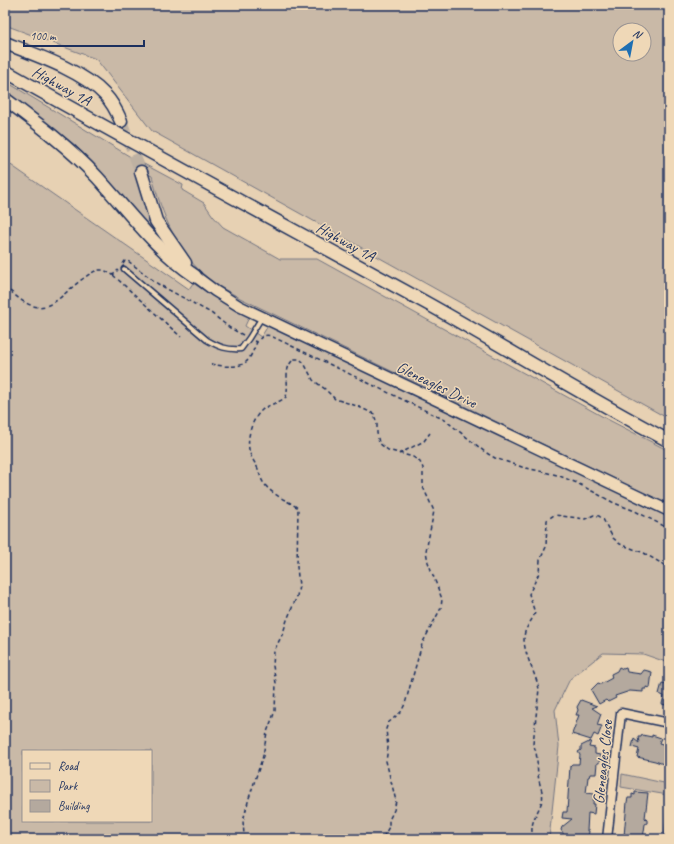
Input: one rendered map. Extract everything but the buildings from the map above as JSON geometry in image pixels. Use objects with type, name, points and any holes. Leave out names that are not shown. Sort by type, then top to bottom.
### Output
[{"type":"main road","points":[[5,43],[62,67],[92,84],[106,95],[121,121]]},
{"type":"main road","name":"Highway 1A","points":[[5,71],[203,182],[426,303],[669,441]]},
{"type":"main road","points":[[5,99],[74,154],[178,265],[195,276]]},
{"type":"main road","points":[[141,172],[156,221],[174,249],[195,276]]},
{"type":"street","name":"Gleneagles Drive","points":[[195,276],[239,306],[669,511]]},
{"type":"street","name":"Gleneagles Close","points":[[607,839],[621,713],[669,723]]},
{"type":"lane","points":[[124,269],[207,340],[220,347],[229,350],[241,349],[262,317]]},
{"type":"path","points":[[113,275],[127,260],[158,284],[211,313],[230,328],[257,342]]},
{"type":"path","points":[[5,286],[28,304],[41,307],[47,306],[54,302],[97,270],[104,270],[113,275],[181,337]]},
{"type":"path","points":[[211,364],[220,366],[237,366],[246,362],[257,342],[263,336],[271,336],[445,420],[485,452],[496,458],[522,467],[557,475],[577,483],[614,503],[635,511],[669,530]]},
{"type":"path","points":[[246,839],[244,835],[244,821],[249,798],[263,756],[268,732],[275,711],[276,682],[273,666],[274,650],[283,633],[297,596],[299,586],[296,548],[298,508],[272,492],[260,478],[249,450],[250,429],[255,418],[263,410],[281,402],[286,397],[288,382],[286,371],[289,363],[294,359],[300,359],[304,363],[313,380],[326,388],[335,398],[374,414],[377,424],[379,443],[388,450],[413,458],[420,462],[423,468],[422,487],[434,511],[426,552],[428,562],[442,599],[441,608],[422,644],[405,704],[401,712],[388,723],[386,729],[388,748],[386,760],[396,801],[394,810],[389,820],[389,827],[382,839]]},
{"type":"path","points":[[399,454],[424,441],[430,433]]},
{"type":"path","points":[[533,839],[531,832],[532,823],[542,801],[543,795],[539,780],[536,751],[533,744],[539,689],[528,661],[524,634],[535,613],[529,594],[539,573],[540,560],[546,547],[547,520],[554,515],[585,519],[594,515],[599,516],[620,544],[644,553],[669,568]]},
{"type":"path","points":[[342,839],[350,839]]},
{"type":"green space","points":[[5,5],[669,5],[669,419],[152,131],[96,59],[5,25]]},
{"type":"green space","points":[[5,81],[129,156],[183,185],[182,190],[204,203],[223,227],[280,259],[317,259],[607,419],[669,451],[669,505],[240,298],[216,284],[198,269],[188,257],[172,232],[156,191],[152,176],[137,169],[170,252],[100,171],[75,145],[5,92]]},
{"type":"green space","points":[[5,161],[189,289],[193,283],[214,297],[250,315],[245,326],[261,337],[269,324],[669,517],[669,663],[643,654],[603,653],[570,679],[555,710],[559,746],[549,839],[5,839]]},
{"type":"green space","points":[[622,774],[664,783],[669,786],[669,839],[664,839],[668,795],[621,787]]},
{"type":"tunnel","points":[[121,121],[141,172]]}]
